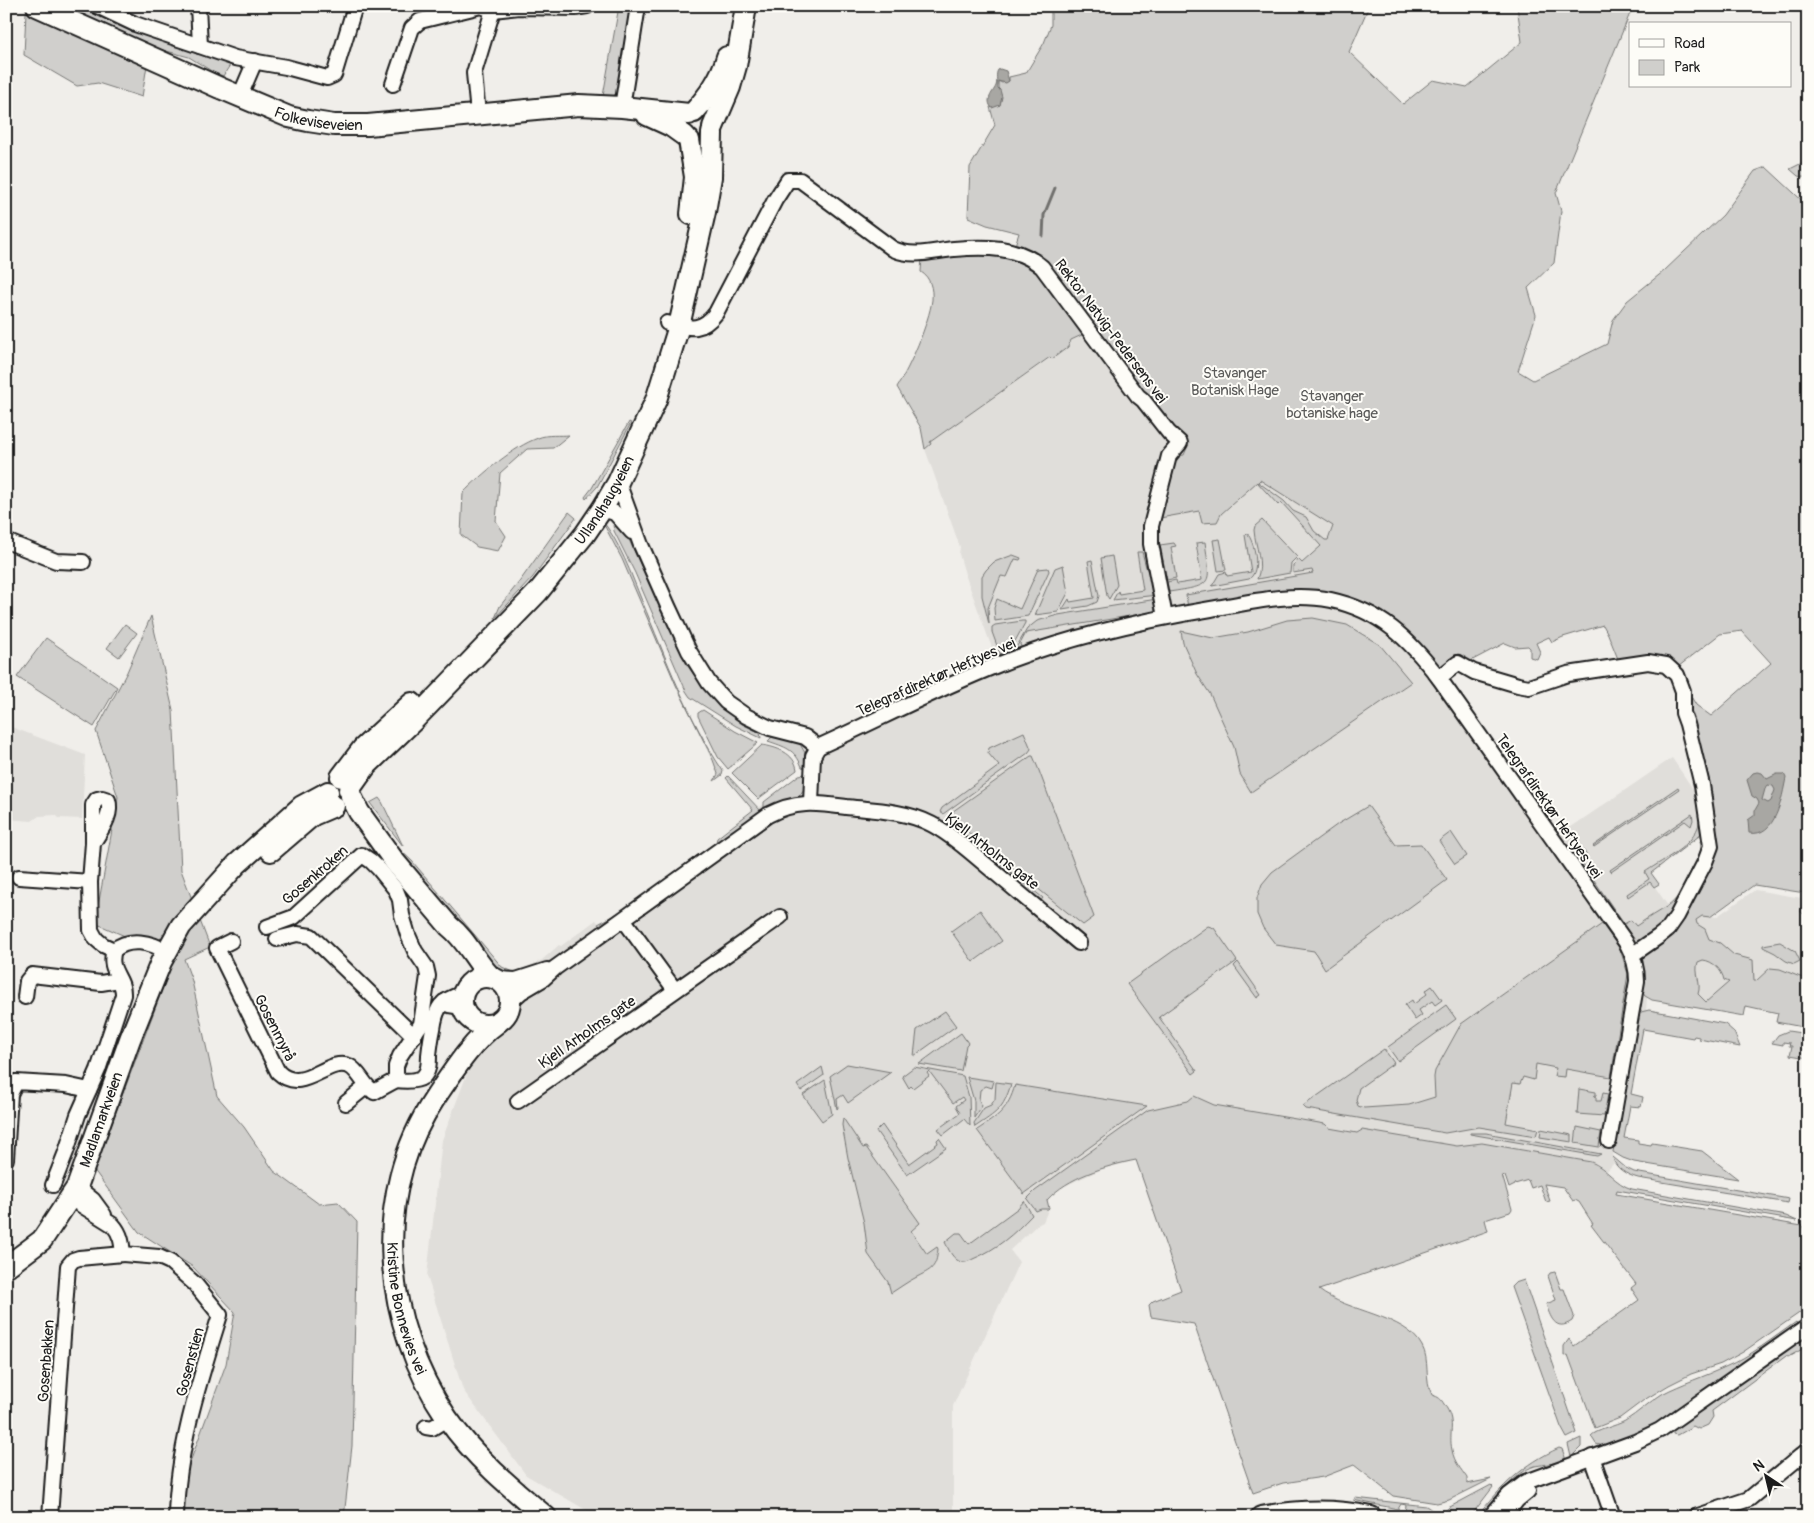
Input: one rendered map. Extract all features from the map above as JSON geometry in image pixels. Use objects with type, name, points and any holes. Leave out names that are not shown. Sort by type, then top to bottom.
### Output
[{"type":"main road","name":"Folkeviseveien","points":[[37,6],[240,96],[290,117],[308,121],[334,125],[368,125],[564,106],[622,107],[691,113]]},
{"type":"main road","points":[[691,113],[698,112],[710,118],[712,130],[706,140],[702,142],[693,142],[687,138],[682,124],[691,113],[713,88],[725,63],[738,6]]},
{"type":"main road","name":"Ullandhaugveien","points":[[340,796],[360,752],[484,634],[531,584],[559,550],[602,485],[626,442],[673,324],[705,212],[711,177],[712,130],[730,87],[736,66],[746,6]]},
{"type":"main road","name":"Folkeviseveien","points":[[622,107],[655,118],[671,126],[687,138]]},
{"type":"main road","name":"Ullandhaugveien","points":[[340,796],[366,766],[413,721],[538,592],[573,549],[602,509],[618,482],[656,400],[673,324],[694,200],[695,168],[687,138]]},
{"type":"main road","name":"Kristine Bonnevies vei","points":[[340,796],[378,848],[395,862],[449,926],[458,933],[482,968],[494,978]]},
{"type":"main road","name":"Madlamarkveien","points":[[6,1267],[42,1240],[74,1193],[130,1039],[164,957],[181,926],[237,864],[302,806],[340,796]]},
{"type":"main road","name":"Kristine Bonnevies vei","points":[[449,926],[464,960],[467,974],[461,1002],[464,1044],[454,1069]]},
{"type":"main road","points":[[476,978],[494,978],[507,988],[511,1001],[507,1014],[497,1023],[483,1025],[461,1002],[476,978]]},
{"type":"main road","name":"Kristine Bonnevies vei","points":[[497,1023],[482,1035],[454,1069],[431,1104],[406,1153],[398,1181],[392,1224],[394,1271],[403,1323],[420,1367],[448,1418],[483,1461],[546,1516]]},
{"type":"main road","points":[[1261,1517],[1287,1512],[1318,1511],[1371,1517]]},
{"type":"street","points":[[96,6],[136,24],[235,58],[293,68],[327,78],[331,77],[335,72],[355,6]]},
{"type":"street","points":[[198,6],[200,46]]},
{"type":"street","points":[[393,84],[412,28],[420,21],[439,11],[519,7],[575,8],[586,6]]},
{"type":"street","points":[[622,107],[638,6]]},
{"type":"street","points":[[478,114],[474,73],[485,8]]},
{"type":"street","points":[[240,96],[254,61]]},
{"type":"street","name":"Rektor Natvig-Pedersens vei","points":[[673,324],[694,328],[700,327],[706,324],[716,313],[775,200],[788,180],[800,180],[900,252],[909,254],[981,247],[1026,255],[1047,273],[1138,396],[1168,433],[1180,443],[1169,456],[1151,526],[1151,544],[1165,617]]},
{"type":"street","points":[[618,482],[641,545],[689,651],[709,683],[726,702],[746,716],[770,728],[805,737],[818,747],[813,756],[811,803]]},
{"type":"street","points":[[602,509],[615,513],[621,518],[641,545]]},
{"type":"street","points":[[6,541],[56,561],[83,562]]},
{"type":"street","name":"Telegrafdirektør Heftyes vei","points":[[818,747],[969,677],[1078,638],[1165,617],[1282,598],[1307,597],[1332,600],[1356,608],[1381,621],[1405,637],[1420,653],[1632,955],[1636,965],[1637,981],[1609,1141]]},
{"type":"street","points":[[1439,678],[1458,664],[1474,672],[1529,687],[1568,674],[1648,662],[1666,665],[1677,675],[1683,691],[1683,713],[1702,784],[1711,846],[1705,862],[1677,916],[1658,937],[1632,955]]},
{"type":"street","name":"Kjell Arholms gate","points":[[511,1001],[521,992],[543,980],[556,968],[768,815],[790,806],[811,803],[893,813],[932,824],[959,843],[1079,943]]},
{"type":"street","points":[[94,843],[90,882],[91,930],[96,939],[114,950]]},
{"type":"street","name":"Gosenkroken","points":[[267,927],[294,917],[362,855],[371,860],[392,883],[398,895],[402,915],[414,951],[426,967],[428,982],[421,1024],[400,1056],[396,1066],[396,1080]]},
{"type":"street","points":[[19,878],[90,882]]},
{"type":"street","name":"Kjell Arholms gate","points":[[518,1101],[780,917]]},
{"type":"street","points":[[624,920],[675,990]]},
{"type":"street","points":[[277,939],[297,934],[311,936],[414,1036]]},
{"type":"street","name":"Gosenmyrå","points":[[231,941],[217,948],[278,1072],[283,1077],[293,1080],[344,1065],[354,1069],[368,1086]]},
{"type":"street","points":[[52,1185],[88,1090],[98,1070],[123,996],[123,990],[112,966],[111,959],[114,950],[127,942],[136,942],[156,945],[164,957]]},
{"type":"street","points":[[494,978],[516,980],[556,968]]},
{"type":"street","points":[[25,997],[27,981],[32,975],[101,983],[119,980]]},
{"type":"street","points":[[346,1102],[368,1086],[374,1092],[396,1080],[416,1080],[422,1077],[427,1072],[429,1066],[434,1021],[438,1008],[461,1002]]},
{"type":"street","points":[[6,1159],[10,1094],[16,1082],[66,1085],[88,1090]]},
{"type":"street","points":[[74,1193],[118,1231],[122,1240],[123,1254]]},
{"type":"street","name":"Gosenbakken","points":[[50,1517],[68,1266],[73,1260],[79,1258],[123,1254]]},
{"type":"street","name":"Gosenstien","points":[[123,1254],[159,1257],[170,1262],[195,1284],[220,1315],[200,1383],[179,1471],[176,1517]]},
{"type":"street","points":[[1490,1517],[1501,1503],[1520,1485],[1635,1442],[1660,1430],[1808,1326]]},
{"type":"street","points":[[426,1427],[432,1428],[448,1418]]},
{"type":"street","points":[[1695,1517],[1748,1499],[1808,1450]]},
{"type":"street","points":[[1592,1457],[1613,1517]]},
{"type":"street","points":[[1504,1517],[1517,1500],[1527,1491],[1557,1470]]},
{"type":"shaded area","points":[[1000,69],[1006,71],[1009,81],[1006,83],[998,81],[998,88],[1002,97],[1000,105],[992,108],[989,100],[996,86],[997,72]]},
{"type":"shaded area","points":[[1084,334],[1189,443],[1184,455],[1257,478],[1333,525],[1327,541],[1407,632],[1423,647],[1558,836],[1672,758],[1697,795],[1702,817],[1697,838],[1651,874],[1659,884],[1655,887],[1668,906],[1638,943],[1644,953],[1646,1011],[1641,1012],[1636,1018],[1613,1151],[1614,1163],[1606,1172],[1598,1164],[1591,1162],[1482,1143],[1459,1147],[1136,1160],[1102,1169],[1058,1189],[1047,1201],[1049,1208],[1043,1222],[1037,1225],[1010,1250],[1019,1262],[953,1406],[953,1517],[598,1517],[526,1475],[463,1390],[427,1276],[442,1140],[478,1045],[506,1024],[512,1017],[520,999],[516,973],[519,969],[542,960],[559,945],[561,946],[596,920],[599,924],[617,914],[716,842],[717,838],[763,805],[799,775],[805,774],[805,753],[803,747],[815,735],[822,738],[996,659],[965,574],[959,554],[960,547],[925,449],[931,445],[930,442],[1051,357],[1052,359],[1068,347],[1071,340]]},
{"type":"shaded area","points":[[6,725],[85,755],[82,819],[59,818],[56,815],[39,816],[32,821],[6,819]]},
{"type":"shaded area","points":[[1753,773],[1762,773],[1767,779],[1777,774],[1784,774],[1786,778],[1780,805],[1772,823],[1758,833],[1749,833],[1748,820],[1755,815],[1755,810],[1759,803],[1752,796],[1747,780]],"holes":[[[1768,785],[1773,786],[1775,790],[1771,801],[1768,803],[1762,800]]]},
{"type":"shaded area","points":[[1755,890],[1802,898],[1808,893],[1808,985],[1706,1002],[1693,989],[1664,941],[1699,913],[1716,917]]},
{"type":"green space","points":[[60,6],[87,6],[146,33],[232,62],[223,76],[189,57],[144,45]]},
{"type":"green space","points":[[619,6],[633,6],[617,93],[610,98],[603,96]]},
{"type":"green space","points":[[1051,6],[1369,6],[1349,52],[1403,104],[1433,80],[1467,87],[1522,42],[1517,6],[1633,6],[1556,193],[1561,211],[1554,263],[1528,288],[1536,315],[1518,371],[1533,380],[1607,344],[1613,320],[1627,301],[1664,271],[1723,215],[1755,171],[1766,167],[1808,206],[1808,918],[1801,912],[1805,893],[1754,885],[1710,917],[1702,916],[1696,920],[1697,924],[1705,929],[1709,939],[1720,943],[1734,955],[1753,960],[1754,981],[1770,968],[1780,969],[1808,980],[1808,1028],[1776,1022],[1778,1013],[1746,1006],[1744,1016],[1652,1000],[1645,996],[1641,990],[1642,956],[1711,855],[1686,712],[1686,688],[1696,705],[1711,716],[1771,663],[1742,631],[1720,634],[1674,670],[1620,664],[1603,625],[1552,642],[1549,637],[1536,643],[1540,652],[1537,659],[1530,657],[1530,648],[1528,646],[1515,647],[1505,643],[1465,664],[1441,669],[1423,647],[1407,632],[1341,597],[1188,608],[1186,595],[1313,573],[1312,570],[1293,573],[1293,566],[1298,559],[1302,563],[1321,546],[1281,502],[1278,505],[1257,482],[1221,514],[1217,522],[1202,523],[1199,511],[1160,518],[1173,472],[1174,460],[1178,456],[1184,455],[1189,443],[1084,334],[1071,340],[1068,347],[1052,359],[1050,357],[930,442],[931,444],[925,449],[921,428],[897,387],[908,368],[918,344],[932,300],[930,284],[927,277],[921,272],[922,257],[1014,248],[1019,233],[987,225],[968,217],[970,167],[995,125],[990,107],[1000,105],[1001,96],[997,88],[998,81],[1002,83],[1009,81],[1009,77],[1026,73],[1044,43],[1051,25]],"holes":[[[1260,480],[1333,526],[1328,540],[1325,540],[1314,531],[1306,517],[1293,511],[1284,501],[1258,482]],[[1703,960],[1710,962],[1716,967],[1724,980],[1729,982],[1706,1002],[1698,994],[1697,966],[1698,962]]]},
{"type":"green space","points":[[26,12],[147,65],[142,97],[98,83],[77,86],[24,55]]},
{"type":"green space","points":[[1808,160],[1808,178],[1798,176],[1790,169]]},
{"type":"green space","points":[[629,422],[631,423],[597,487],[586,499],[585,497]]},
{"type":"green space","points":[[569,435],[553,448],[527,449],[500,473],[496,521],[506,536],[498,551],[477,547],[461,535],[463,493],[498,462],[528,442],[545,436]]},
{"type":"green space","points":[[569,512],[576,518],[533,577],[495,618],[500,606]]},
{"type":"green space","points":[[601,519],[614,538],[624,559],[688,709],[723,771],[722,775],[714,781],[718,774],[713,760],[676,685],[622,559]]},
{"type":"green space","points":[[1262,520],[1297,557],[1291,563],[1290,573],[1257,579],[1260,567],[1254,530],[1255,526]]},
{"type":"green space","points":[[617,522],[625,531],[687,665],[703,687],[723,709],[742,724],[760,733],[761,738],[736,726],[690,697],[686,691],[635,573],[614,531],[613,525]]},
{"type":"green space","points":[[1247,533],[1256,557],[1253,575],[1249,579],[1212,586],[1219,574],[1226,572],[1227,576],[1251,572],[1245,535]]},
{"type":"green space","points":[[1220,539],[1226,570],[1218,571],[1213,540]]},
{"type":"green space","points":[[1205,542],[1208,567],[1206,581],[1202,585],[1169,592],[1167,582],[1176,580],[1177,584],[1202,580],[1196,543]]},
{"type":"green space","points":[[1174,543],[1176,546],[1171,547],[1176,578],[1167,580],[1160,545]]},
{"type":"green space","points":[[1137,552],[1142,552],[1157,595],[1113,600],[1118,591],[1119,594],[1143,590]]},
{"type":"green space","points":[[1013,555],[1021,558],[1020,560],[1015,559],[1007,577],[1001,576],[988,608],[989,624],[982,596],[982,576],[994,562]]},
{"type":"green space","points":[[1112,556],[1117,585],[1109,599],[1101,558]]},
{"type":"green space","points":[[1092,560],[1099,596],[1097,602],[1088,606],[1062,610],[1069,599],[1070,602],[1094,598],[1088,561]]},
{"type":"green space","points":[[1063,565],[1068,593],[1058,612],[1035,615],[1055,568]]},
{"type":"green space","points":[[1048,568],[1049,571],[1028,616],[995,621],[994,608],[997,599],[1020,609],[1038,569]]},
{"type":"green space","points":[[1157,599],[1158,605],[1154,612],[1026,633],[1020,644],[1022,649],[1001,657],[1017,646],[1027,629],[1037,621],[1058,615]]},
{"type":"green space","points":[[151,616],[173,710],[181,870],[210,947],[184,959],[192,981],[217,1096],[244,1127],[274,1171],[319,1204],[338,1202],[357,1222],[352,1446],[344,1517],[184,1517],[181,1487],[226,1364],[235,1312],[193,1267],[139,1232],[94,1170],[167,977],[150,947],[95,923],[118,797],[96,731],[127,672]]},
{"type":"green space","points":[[1313,618],[1347,625],[1380,645],[1411,682],[1251,792],[1240,774],[1234,747],[1210,694],[1197,674],[1183,643],[1181,631],[1213,638],[1248,632],[1287,620]]},
{"type":"green space","points":[[1025,621],[1025,623],[1014,643],[1000,654],[992,627]]},
{"type":"green space","points":[[125,624],[137,633],[119,657],[107,648]]},
{"type":"green space","points":[[46,638],[117,687],[94,727],[17,677]]},
{"type":"green space","points":[[703,710],[735,731],[758,743],[728,769],[718,757],[698,716],[698,713]]},
{"type":"green space","points":[[1024,732],[1031,749],[1028,753],[943,814],[940,812],[942,808],[999,766],[988,753],[989,748]]},
{"type":"green space","points":[[772,737],[800,744],[805,753],[805,768],[802,767],[793,752],[768,741]]},
{"type":"green space","points":[[762,745],[779,749],[789,755],[793,759],[797,770],[758,799],[732,773]]},
{"type":"green space","points":[[1033,756],[1038,768],[1094,917],[1083,925],[948,816]]},
{"type":"green space","points":[[805,774],[804,789],[799,796],[766,809],[764,807],[764,802],[799,775]]},
{"type":"green space","points":[[728,776],[762,812],[630,908],[599,926],[598,924],[617,914],[716,842],[717,838],[753,810],[726,778]]},
{"type":"green space","points":[[1678,787],[1679,789],[1593,846]]},
{"type":"green space","points":[[1697,795],[1702,831],[1699,836],[1651,873],[1659,884],[1654,887],[1650,882],[1628,897],[1627,894],[1649,879],[1645,872],[1678,850],[1695,833],[1699,822],[1699,810],[1694,796]]},
{"type":"green space","points":[[379,798],[382,802],[403,846],[370,803]]},
{"type":"green space","points":[[1368,806],[1396,845],[1421,844],[1447,880],[1325,969],[1314,951],[1276,945],[1263,928],[1257,914],[1257,898],[1262,884],[1272,872],[1338,824]]},
{"type":"green space","points":[[369,808],[399,849],[412,861],[502,967],[516,973],[513,976],[493,971],[365,812]]},
{"type":"green space","points":[[1692,814],[1691,826],[1685,821],[1611,872],[1610,870]]},
{"type":"green space","points":[[939,818],[962,832],[1043,898],[1039,903],[940,823]]},
{"type":"green space","points":[[1451,832],[1467,856],[1455,864],[1439,841]]},
{"type":"green space","points":[[1702,840],[1706,846],[1696,866],[1699,856],[1700,841]]},
{"type":"green space","points":[[1577,850],[1584,851],[1587,856],[1581,861],[1624,924],[1631,920],[1636,926],[1668,906],[1691,876],[1666,926],[1638,943],[1633,942],[1574,857]]},
{"type":"green space","points":[[980,910],[1002,941],[973,962],[951,931]]},
{"type":"green space","points":[[1602,924],[1620,949],[1628,974],[1611,1077],[1566,1069],[1565,1077],[1554,1076],[1556,1068],[1536,1064],[1534,1080],[1523,1077],[1520,1084],[1513,1083],[1506,1123],[1538,1129],[1536,1136],[1479,1127],[1445,1133],[1306,1109],[1303,1106],[1384,1049],[1394,1063],[1359,1088],[1356,1100],[1358,1106],[1364,1108],[1409,1105],[1435,1097],[1435,1071],[1461,1024]]},
{"type":"green space","points":[[1208,926],[1214,928],[1237,961],[1159,1017],[1197,1071],[1193,1074],[1127,984]]},
{"type":"green space","points":[[1780,942],[1795,951],[1800,961],[1794,964],[1786,961],[1763,947],[1763,945]]},
{"type":"green space","points":[[1238,962],[1261,995],[1257,998],[1234,966]]},
{"type":"green space","points":[[1432,986],[1442,1000],[1435,1005],[1432,1001],[1419,1010],[1422,1015],[1415,1020],[1405,1005],[1412,1000],[1414,1004],[1427,994],[1425,991]]},
{"type":"green space","points":[[1446,1005],[1456,1019],[1398,1061],[1388,1047]]},
{"type":"green space","points":[[1649,1010],[1725,1024],[1734,1032],[1740,1047],[1699,1039],[1699,1037],[1694,1036],[1693,1038],[1643,1029],[1631,1094],[1643,1097],[1641,1107],[1630,1106],[1624,1138],[1638,1140],[1638,1143],[1651,1145],[1652,1143],[1702,1151],[1738,1179],[1634,1162],[1613,1152],[1636,1018],[1641,1012]]},
{"type":"green space","points":[[945,1011],[956,1026],[914,1056],[917,1030]]},
{"type":"green space","points":[[1788,1031],[1808,1034],[1808,1058],[1790,1055],[1792,1046],[1789,1046],[1790,1043],[1783,1042],[1783,1045],[1772,1043],[1778,1035]]},
{"type":"green space","points":[[961,1033],[968,1043],[961,1071],[919,1064]]},
{"type":"green space","points":[[847,1064],[891,1072],[848,1103],[843,1095],[837,1099],[837,1109],[830,1076]]},
{"type":"green space","points":[[822,1067],[824,1075],[801,1091],[797,1085]]},
{"type":"green space","points":[[914,1067],[963,1076],[969,1097],[970,1126],[964,1119],[943,1135],[938,1129],[960,1113],[956,1106],[964,1100],[962,1097],[953,1103],[929,1071],[927,1073],[929,1076],[913,1088],[911,1086],[909,1088],[902,1076]]},
{"type":"green space","points":[[967,1077],[994,1081],[992,1088],[986,1086],[980,1090],[979,1100],[982,1106],[974,1118],[974,1101]]},
{"type":"green space","points":[[825,1080],[832,1114],[822,1121],[803,1095]]},
{"type":"green space","points":[[996,1082],[1011,1084],[1005,1100],[994,1114],[975,1127],[974,1123],[984,1108],[991,1105],[995,1099]]},
{"type":"green space","points":[[1015,1085],[1147,1106],[1024,1194],[977,1130],[1001,1112],[1009,1101]]},
{"type":"green space","points":[[1579,1089],[1596,1092],[1594,1096],[1596,1101],[1601,1101],[1603,1093],[1608,1094],[1604,1116],[1577,1114]]},
{"type":"green space","points":[[1194,1096],[1214,1105],[1325,1124],[1329,1128],[1357,1133],[1362,1130],[1457,1146],[1482,1143],[1591,1162],[1602,1168],[1621,1184],[1632,1189],[1786,1216],[1797,1221],[1617,1190],[1616,1194],[1802,1226],[1808,1235],[1808,1307],[1743,1352],[1721,1364],[1691,1374],[1669,1385],[1644,1400],[1620,1418],[1595,1428],[1568,1355],[1564,1356],[1564,1346],[1569,1339],[1574,1346],[1639,1300],[1631,1288],[1636,1284],[1591,1225],[1593,1224],[1579,1202],[1573,1201],[1563,1187],[1544,1184],[1550,1201],[1546,1202],[1540,1185],[1531,1188],[1528,1180],[1509,1188],[1505,1176],[1502,1175],[1512,1209],[1510,1212],[1485,1220],[1488,1231],[1319,1290],[1345,1304],[1390,1320],[1414,1336],[1424,1351],[1428,1383],[1432,1395],[1438,1397],[1448,1410],[1454,1458],[1467,1478],[1467,1484],[1491,1479],[1449,1500],[1437,1503],[1393,1496],[1354,1465],[1323,1477],[1283,1483],[1253,1493],[1194,1324],[1151,1317],[1149,1305],[1153,1301],[1181,1290],[1136,1160],[1100,1169],[1065,1185],[1047,1200],[1048,1209],[1036,1211],[1027,1199],[1035,1191],[1148,1110],[1188,1101]]},
{"type":"green space","points":[[843,1118],[863,1148],[866,1147],[920,1223],[911,1231],[927,1254],[937,1247],[938,1249],[936,1261],[932,1268],[891,1293],[888,1282],[868,1254],[864,1223],[848,1158],[842,1125]]},
{"type":"green space","points":[[882,1125],[909,1164],[938,1143],[937,1140],[939,1138],[946,1148],[907,1175],[876,1131]]},
{"type":"green space","points":[[1577,1127],[1601,1132],[1599,1147],[1575,1143]]},
{"type":"green space","points":[[1541,1129],[1572,1135],[1572,1142],[1540,1137]]},
{"type":"green space","points":[[1470,1133],[1486,1133],[1601,1154],[1597,1156]]},
{"type":"green space","points":[[1613,1157],[1634,1172],[1789,1199],[1788,1203],[1638,1178],[1622,1170],[1616,1164]]},
{"type":"green space","points":[[1024,1201],[1032,1215],[1005,1240],[990,1251],[967,1262],[959,1261],[953,1257],[945,1242],[956,1233],[961,1233],[969,1244],[1018,1208]]},
{"type":"green space","points":[[1555,1272],[1561,1289],[1564,1289],[1574,1316],[1572,1321],[1561,1325],[1554,1322],[1546,1304],[1556,1300],[1548,1276],[1550,1273]]},
{"type":"green space","points":[[1524,1280],[1577,1433],[1567,1438],[1561,1427],[1511,1287],[1515,1283]]},
{"type":"green space","points":[[1796,1322],[1799,1326],[1646,1431],[1604,1446],[1596,1444],[1591,1436],[1625,1421],[1662,1394],[1744,1358]]},
{"type":"green space","points":[[1808,1332],[1808,1346],[1788,1357],[1786,1356],[1712,1411],[1713,1417],[1708,1425],[1699,1429],[1693,1426],[1677,1435],[1673,1434],[1673,1428]]},
{"type":"green space","points":[[1581,1438],[1581,1447],[1571,1457],[1568,1444]]},
{"type":"green space","points":[[1559,1448],[1562,1449],[1566,1460],[1527,1469],[1505,1488],[1481,1517],[1477,1517],[1495,1495],[1514,1477],[1535,1461]]},
{"type":"green space","points":[[1491,1485],[1493,1487],[1470,1517],[1441,1517],[1448,1508]]},
{"type":"green space","points":[[1355,1498],[1426,1506],[1432,1510],[1433,1517],[1421,1517],[1405,1512],[1406,1505],[1401,1504],[1398,1509],[1353,1500]]},
{"type":"waterway","points":[[1043,236],[1044,215],[1055,188]]},
{"type":"park label","name":"Stavanger Botanisk Hage","points":[[1235,382]]},
{"type":"park label","name":"Stavanger botaniske hage","points":[[1332,404]]}]
